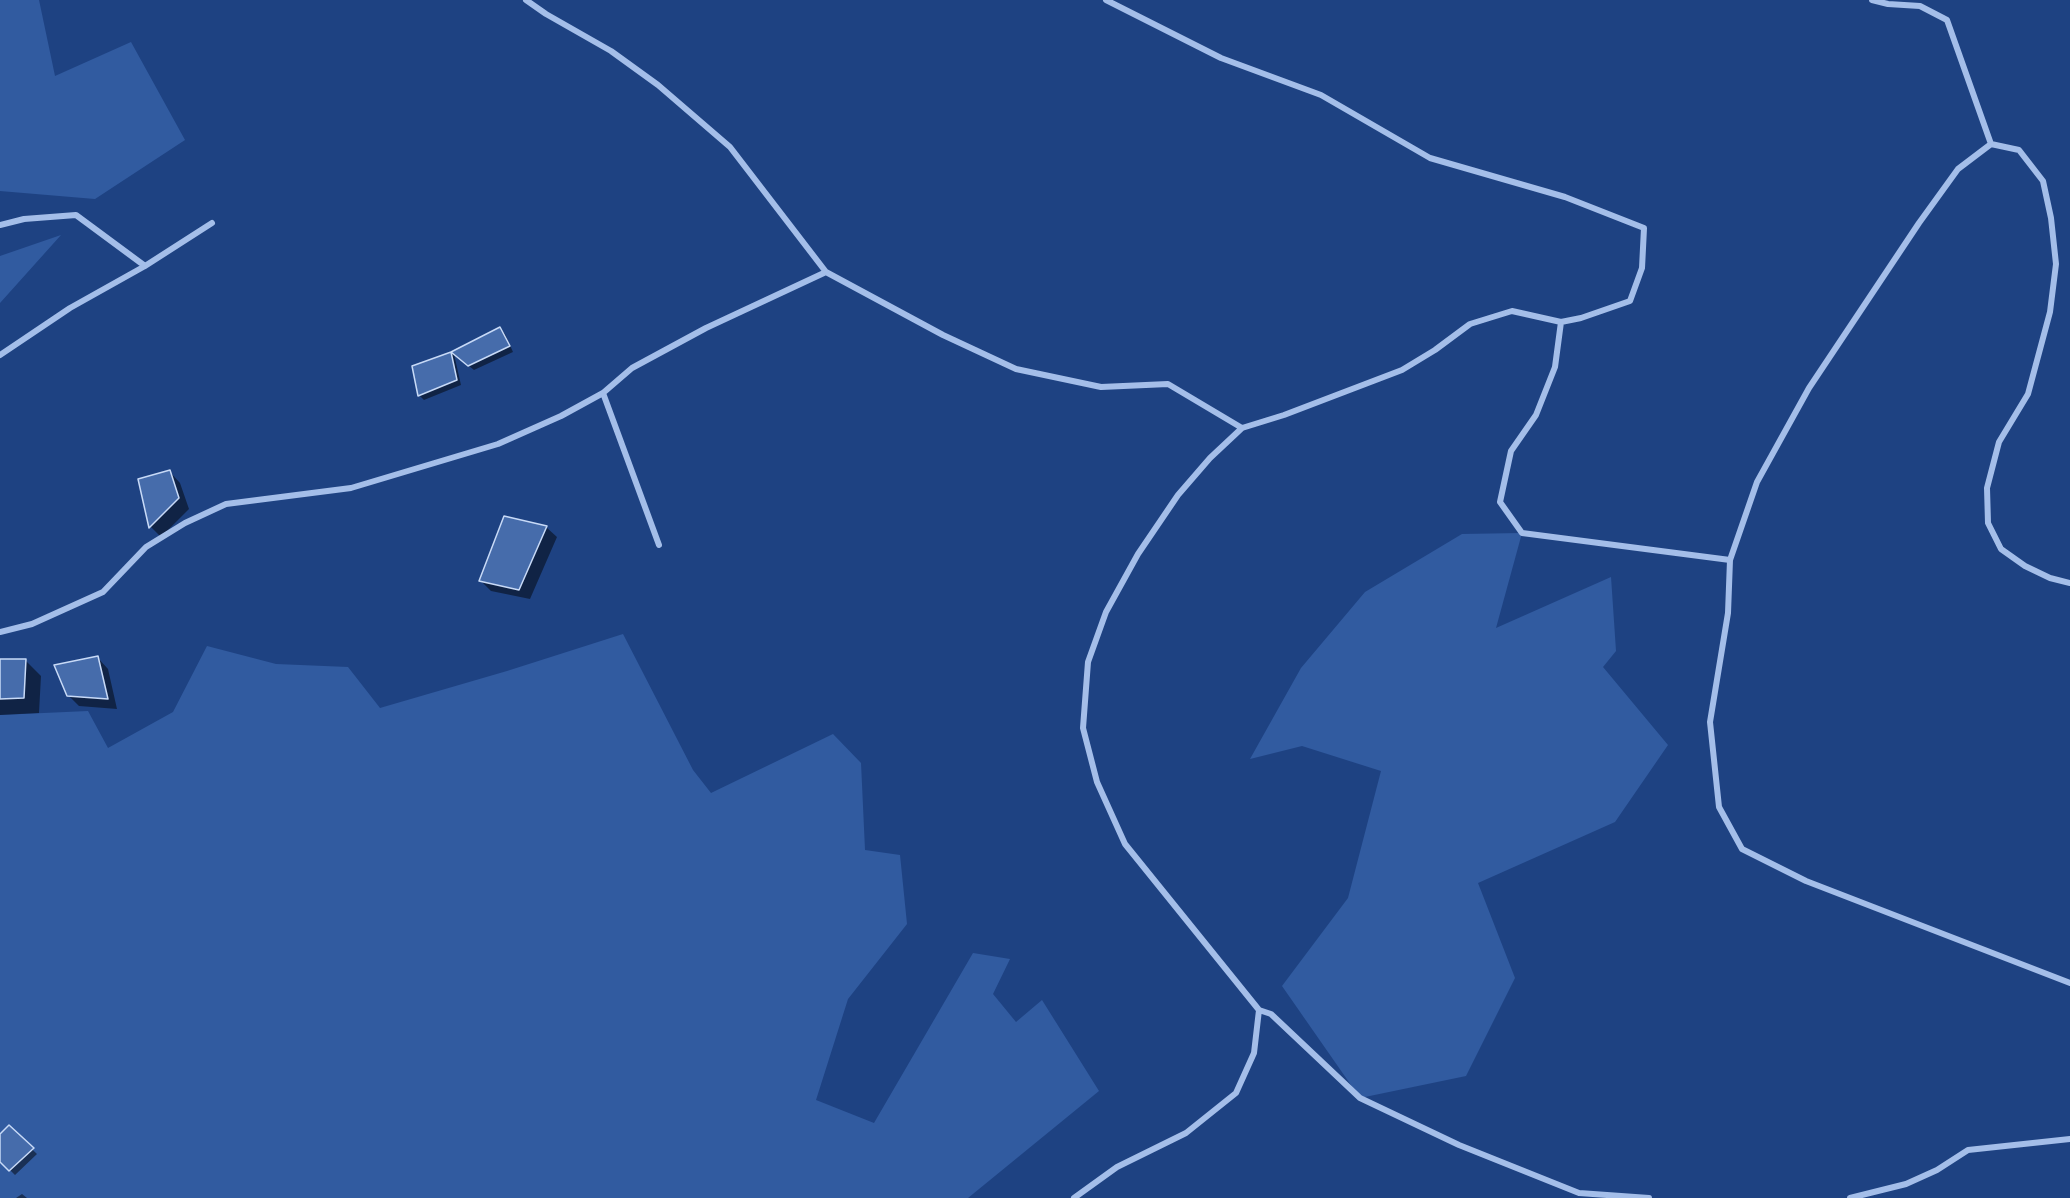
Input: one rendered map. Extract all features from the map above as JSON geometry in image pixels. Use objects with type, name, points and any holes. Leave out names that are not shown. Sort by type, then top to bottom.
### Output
[{"type":"street","points":[[526,0],[611,51],[658,85],[730,147],[826,272],[944,335],[1016,369],[1101,387],[1168,384],[1242,428]]},
{"type":"street","points":[[1106,0],[1221,58],[1321,95],[1430,158],[1565,197],[1644,228],[1642,268],[1630,301],[1581,318],[1561,322],[1512,311],[1470,324],[1436,350],[1402,370],[1284,415],[1242,428],[1210,458],[1178,495],[1138,554],[1106,612],[1088,662],[1083,728],[1097,782],[1125,844],[1259,1010],[1271,1014],[1360,1098],[1459,1145],[1579,1193],[1649,1198]]},
{"type":"street","points":[[1872,0],[1888,4],[1920,6],[1947,20],[1991,144]]},
{"type":"street","points":[[2070,583],[2025,566],[2001,549],[1988,523],[1989,479],[2000,442],[2028,394],[2050,312],[2056,264],[2051,218],[2043,181],[2019,150],[1991,144],[1958,169],[1809,388],[1757,482],[1730,560],[1728,612],[1710,722],[1719,807],[1742,849],[1806,881],[2070,983]]},
{"type":"street","points":[[0,225],[24,219],[76,215],[145,266]]},
{"type":"street","points":[[0,355],[70,308],[145,266],[212,223]]},
{"type":"street","points":[[0,632],[32,624],[103,592],[146,547],[185,523],[226,504],[351,488],[498,444],[561,416],[603,393],[632,368],[706,328],[826,272]]},
{"type":"street","points":[[1561,322],[1552,377],[1536,416],[1511,451],[1500,502],[1516,525],[1522,533],[1730,560]]},
{"type":"street","points":[[603,393],[659,544]]},
{"type":"street","points":[[1074,1198],[1117,1167],[1186,1133],[1236,1093],[1254,1053],[1259,1010]]},
{"type":"street","points":[[1850,1198],[1906,1184],[1937,1170],[1968,1150],[2070,1139]]},
{"type":"shaded area","points":[[0,0],[39,0],[55,76],[131,42],[185,140],[95,199],[0,191]]},
{"type":"shaded area","points":[[61,235],[0,303],[0,256]]},
{"type":"shaded area","points":[[1522,533],[1496,628],[1611,577],[1616,651],[1603,667],[1668,745],[1615,822],[1478,883],[1515,978],[1466,1076],[1360,1098],[1282,986],[1348,898],[1381,771],[1302,746],[1250,759],[1301,668],[1365,592],[1462,534]]},
{"type":"shaded area","points":[[623,634],[693,770],[711,793],[833,734],[861,763],[865,850],[900,855],[907,924],[848,999],[816,1100],[874,1123],[973,953],[1010,959],[993,994],[1016,1022],[1042,1000],[1099,1091],[968,1198],[0,1198],[0,715],[88,711],[108,748],[173,712],[207,646],[276,664],[348,667],[380,708]]},
{"type":"building","points":[[500,327],[510,346],[468,366],[451,352]]},
{"type":"building","points":[[451,352],[457,380],[418,396],[412,366]]},
{"type":"building","points":[[170,470],[179,498],[149,528],[138,479]]},
{"type":"building","points":[[504,516],[547,526],[519,590],[479,581]]},
{"type":"building","points":[[98,656],[108,699],[67,696],[54,665]]},
{"type":"building","points":[[0,659],[26,659],[24,698],[0,699]]},
{"type":"building","points":[[9,1125],[34,1148],[9,1171],[0,1162],[0,1134]]}]
